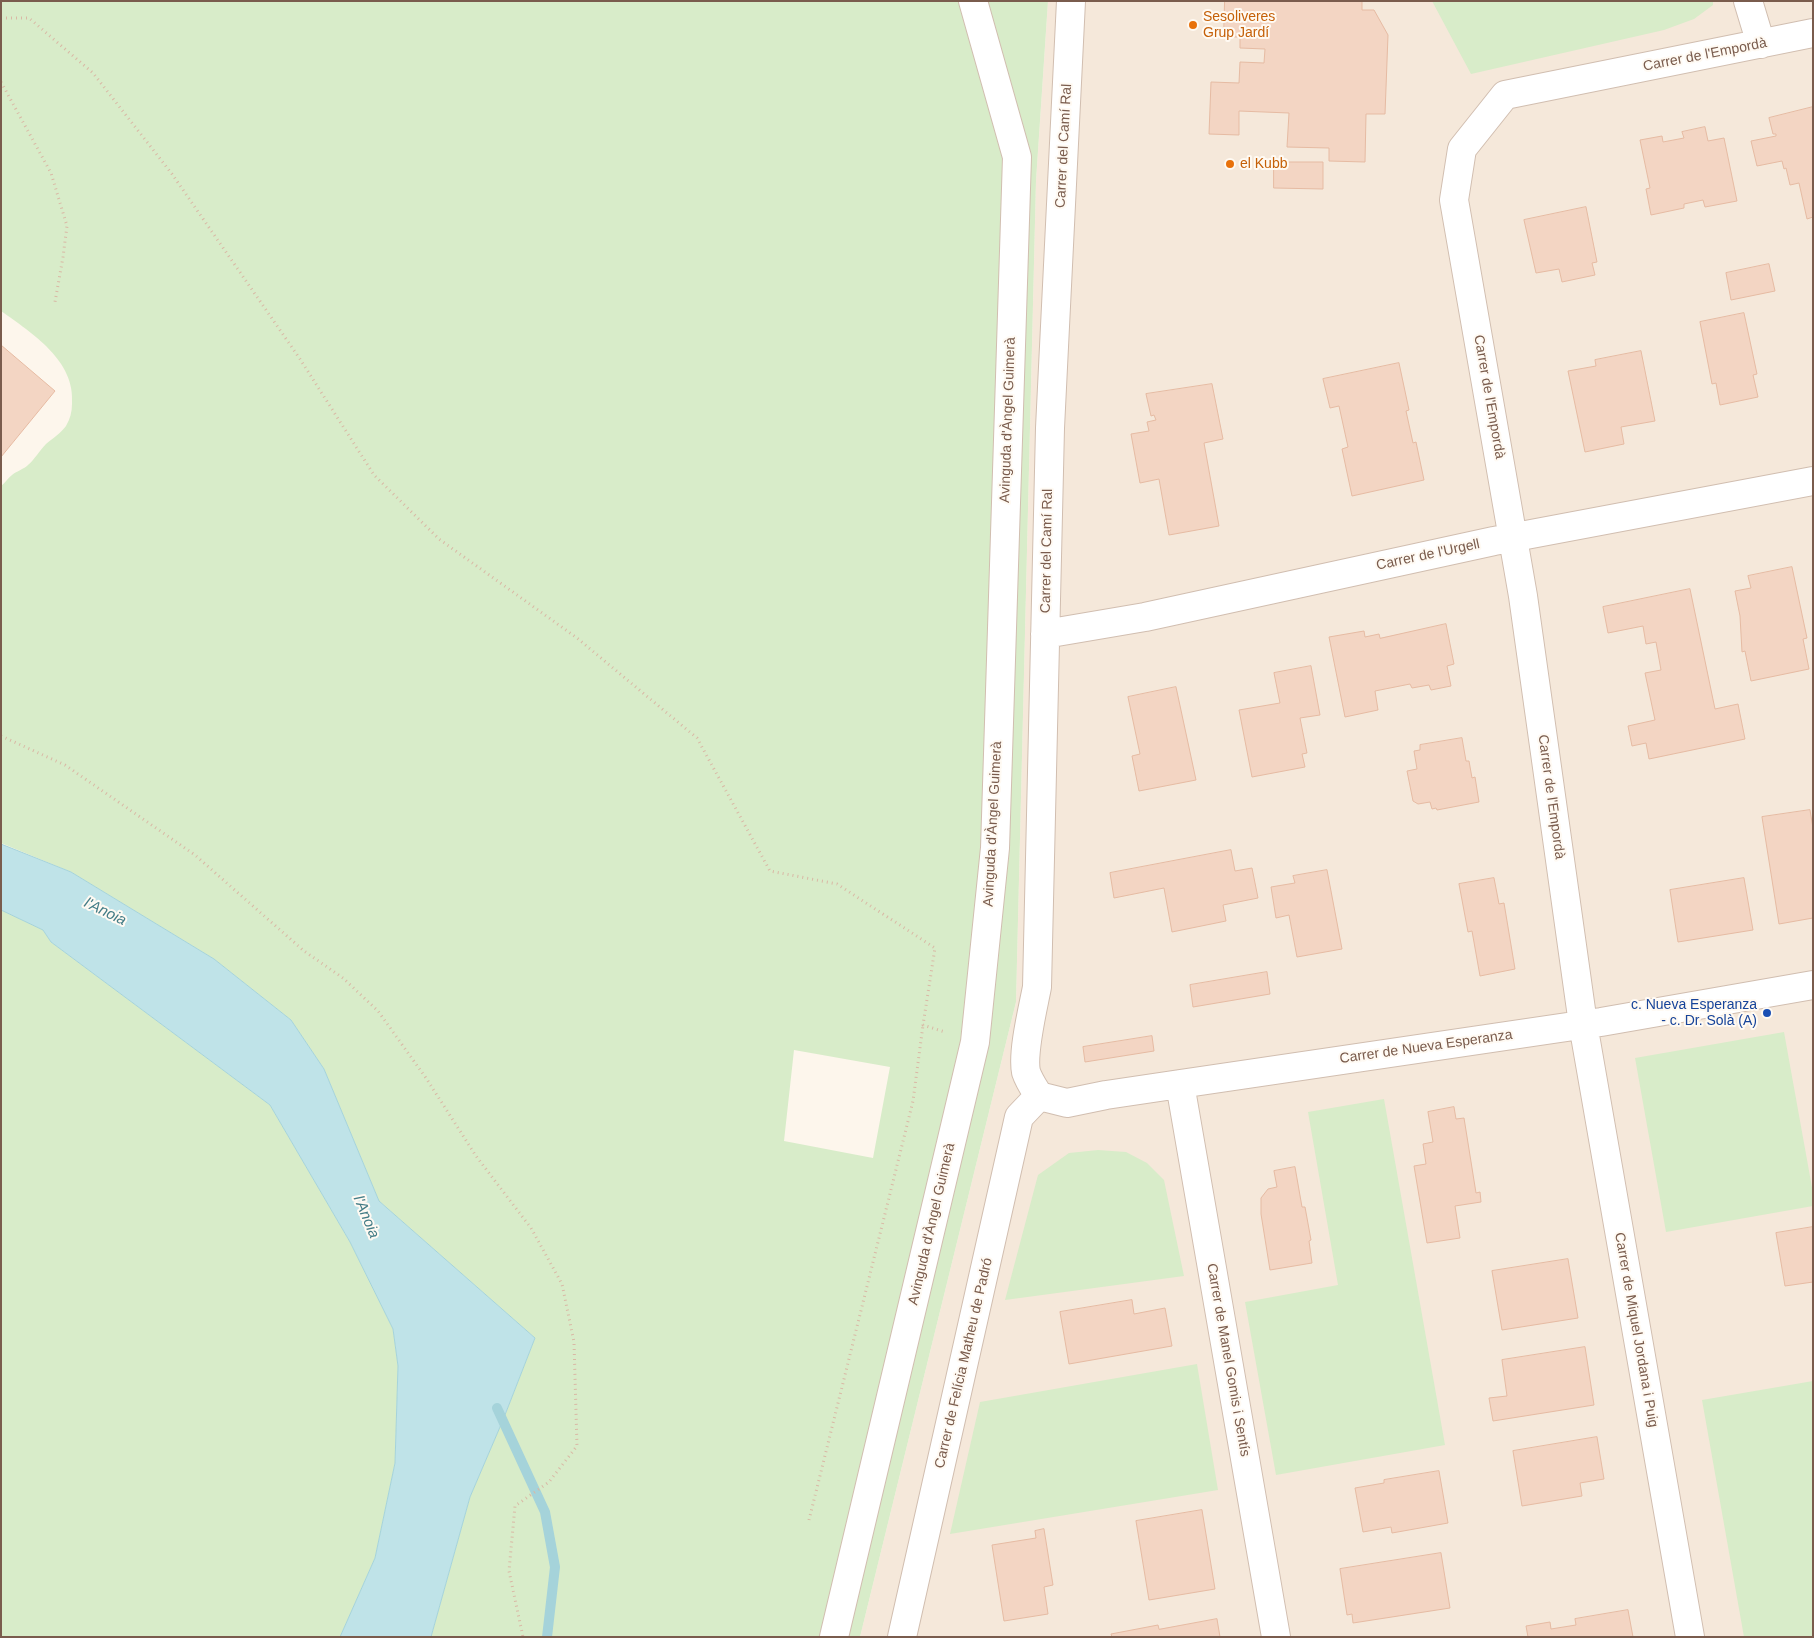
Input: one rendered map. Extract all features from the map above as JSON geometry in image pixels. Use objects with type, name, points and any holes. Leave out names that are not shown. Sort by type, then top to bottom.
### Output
[{"type":"street","name":"Avinguda d'Àngel Guimerà","points":[[834,1637],[975,1042],[995,848],[1017,157],[973,1]]},
{"type":"street","name":"Carrer del Camí Ral","points":[[1039,1096],[1031,1085],[1026,1071],[1027,1040],[1037,987],[1050,428],[1071,1]]},
{"type":"street","points":[[1748,1],[1761,44]]},
{"type":"street","name":"Carrer de l'Empordà","points":[[1583,1024],[1523,596],[1454,200],[1462,149],[1505,94],[1813,33]]},
{"type":"street","name":"Carrer de l'Urgell","points":[[1045,634],[1145,617],[1513,538],[1813,481]]},
{"type":"street","name":"Carrer de Nueva Esperanza","points":[[1039,1096],[1067,1103],[1106,1095],[1583,1024],[1813,985]]},
{"type":"street","name":"Carrer de Miquel Jordana i Puig","points":[[1583,1024],[1690,1637]]},
{"type":"street","name":"Carrer de Manel Gomis i Sentís","points":[[1180,1084],[1276,1637]]},
{"type":"street","name":"Carrer de Felícia Matheu de Padró","points":[[902,1637],[1019,1118],[1039,1096]]},
{"type":"path","points":[[1,18],[29,18],[92,73],[172,174],[300,359],[374,475],[439,539],[577,638],[697,738],[770,871],[837,884],[935,948],[913,1101],[809,1520]]},
{"type":"path","points":[[1,82],[51,173],[67,226],[55,302]]},
{"type":"path","points":[[1,736],[65,765],[195,856],[304,950],[343,978],[378,1011],[426,1078],[476,1156],[532,1228],[562,1284],[574,1342],[578,1446],[549,1482],[515,1506],[509,1571],[523,1637]]},
{"type":"path","points":[[923,1026],[975,1042]]},
{"type":"shaded area","points":[[1048,1],[1813,1],[1813,1637],[860,1637],[1016,1002],[1036,181]]},
{"type":"green space","points":[[1,1],[1048,1],[1036,181],[1016,1002],[860,1637],[431,1637],[470,1497],[535,1338],[379,1201],[324,1069],[291,1020],[214,959],[71,872],[1,843],[1,486],[12,475],[25,468],[46,444],[64,429],[70,418],[72,404],[67,374],[59,361],[38,339],[1,311]],"holes":[[[794,1050],[890,1067],[873,1158],[784,1141]]]},
{"type":"green space","points":[[1432,1],[1713,1],[1713,5],[1694,19],[1664,30],[1471,74]]},
{"type":"green space","points":[[1,910],[43,930],[51,942],[270,1105],[350,1242],[393,1329],[398,1366],[395,1463],[375,1558],[340,1637],[1,1637]]},
{"type":"green space","points":[[1784,1032],[1813,1193],[1813,1206],[1666,1232],[1635,1058]]},
{"type":"green space","points":[[1384,1099],[1445,1445],[1276,1475],[1245,1302],[1338,1285],[1308,1112]]},
{"type":"green space","points":[[1098,1150],[1126,1152],[1147,1163],[1164,1180],[1184,1276],[1005,1300],[1038,1175],[1069,1153]]},
{"type":"green space","points":[[1197,1364],[1218,1490],[950,1534],[980,1402]]},
{"type":"green space","points":[[1813,1381],[1813,1637],[1744,1637],[1702,1400]]},
{"type":"water","name":"l'Anoia","points":[[1,844],[71,872],[214,959],[291,1020],[324,1069],[379,1201],[535,1338],[470,1497],[431,1637],[340,1637],[375,1558],[395,1463],[398,1366],[393,1329],[350,1242],[270,1105],[51,942],[43,930],[1,910]]},
{"type":"building","points":[[1225,1],[1362,1],[1362,10],[1374,10],[1388,35],[1385,114],[1366,114],[1365,162],[1329,161],[1329,148],[1287,147],[1289,113],[1239,111],[1239,135],[1209,134],[1211,82],[1239,83],[1240,62],[1264,63],[1265,49],[1240,48],[1240,37],[1224,37]]},
{"type":"building","points":[[1813,107],[1813,217],[1807,219],[1799,183],[1790,185],[1786,168],[1784,169],[1782,161],[1757,166],[1751,141],[1776,136],[1776,134],[1773,134],[1769,118]]},
{"type":"building","points":[[1705,127],[1708,141],[1724,138],[1737,201],[1705,207],[1703,200],[1684,204],[1684,208],[1651,215],[1646,189],[1650,188],[1640,140],[1662,136],[1663,142],[1684,138],[1682,132]]},
{"type":"building","points":[[1274,162],[1323,162],[1323,189],[1274,188]]},
{"type":"building","points":[[1586,207],[1597,262],[1592,263],[1595,275],[1562,282],[1559,269],[1536,273],[1524,220]]},
{"type":"building","points":[[1769,264],[1775,291],[1731,300],[1726,273]]},
{"type":"building","points":[[1744,313],[1757,374],[1753,375],[1758,397],[1720,405],[1716,383],[1712,384],[1700,322]]},
{"type":"building","points":[[1,345],[55,391],[1,457]]},
{"type":"building","points":[[1641,351],[1655,421],[1621,427],[1624,444],[1585,452],[1568,371],[1596,366],[1595,360]]},
{"type":"building","points":[[1399,363],[1409,410],[1406,411],[1413,443],[1416,442],[1424,480],[1352,496],[1342,449],[1348,447],[1339,406],[1330,408],[1323,379]]},
{"type":"building","points":[[1212,384],[1223,439],[1204,443],[1219,526],[1169,535],[1159,479],[1140,483],[1131,434],[1149,431],[1147,422],[1156,420],[1154,415],[1151,416],[1146,394]]},
{"type":"building","points":[[1792,567],[1807,638],[1803,639],[1809,669],[1751,681],[1745,651],[1742,652],[1740,616],[1735,591],[1751,588],[1748,576]]},
{"type":"building","points":[[1690,589],[1715,709],[1738,704],[1745,739],[1649,759],[1646,743],[1632,746],[1628,726],[1655,720],[1645,673],[1661,670],[1656,642],[1646,644],[1643,626],[1608,633],[1603,607]]},
{"type":"building","points":[[1446,624],[1454,664],[1447,666],[1451,686],[1431,690],[1429,685],[1412,688],[1410,684],[1375,691],[1378,710],[1345,717],[1329,637],[1364,631],[1365,637],[1379,634],[1380,638]]},
{"type":"building","points":[[1311,666],[1320,715],[1300,718],[1307,753],[1302,754],[1305,767],[1252,777],[1239,710],[1280,703],[1274,673]]},
{"type":"building","points":[[1176,687],[1196,780],[1139,791],[1132,756],[1140,754],[1128,697]]},
{"type":"building","points":[[1462,738],[1466,761],[1469,761],[1472,778],[1475,777],[1479,802],[1437,810],[1436,808],[1432,809],[1430,802],[1418,804],[1413,801],[1407,771],[1417,769],[1414,751],[1420,750],[1420,745]]},
{"type":"building","points":[[1810,810],[1813,828],[1813,918],[1779,924],[1762,817]]},
{"type":"building","points":[[1231,850],[1235,871],[1252,868],[1258,898],[1223,905],[1226,921],[1172,932],[1164,888],[1114,898],[1110,873]]},
{"type":"building","points":[[1327,870],[1342,949],[1297,957],[1289,915],[1276,918],[1271,887],[1295,883],[1293,876]]},
{"type":"building","points":[[1494,878],[1499,904],[1504,903],[1515,969],[1480,976],[1472,931],[1468,932],[1459,884]]},
{"type":"building","points":[[1744,878],[1753,930],[1678,942],[1670,890]]},
{"type":"building","points":[[1267,972],[1270,994],[1193,1007],[1190,985]]},
{"type":"building","points":[[1152,1036],[1154,1051],[1085,1062],[1083,1047]]},
{"type":"building","points":[[1454,1107],[1456,1119],[1464,1118],[1476,1193],[1480,1192],[1481,1202],[1455,1206],[1460,1238],[1427,1243],[1414,1166],[1426,1164],[1423,1144],[1433,1142],[1428,1112]]},
{"type":"building","points":[[1295,1167],[1302,1207],[1305,1207],[1311,1240],[1309,1241],[1312,1263],[1270,1270],[1261,1214],[1261,1198],[1268,1189],[1277,1187],[1274,1171]]},
{"type":"building","points":[[1813,1227],[1813,1282],[1785,1286],[1776,1233]]},
{"type":"building","points":[[1568,1259],[1578,1318],[1502,1330],[1492,1271]]},
{"type":"building","points":[[1132,1300],[1134,1314],[1165,1308],[1172,1346],[1069,1364],[1060,1312]]},
{"type":"building","points":[[1585,1347],[1594,1405],[1493,1421],[1489,1398],[1507,1396],[1502,1360]]},
{"type":"building","points":[[1597,1437],[1604,1479],[1580,1483],[1582,1496],[1522,1506],[1513,1451]]},
{"type":"building","points":[[1439,1471],[1448,1523],[1392,1533],[1391,1527],[1363,1532],[1355,1488],[1384,1483],[1384,1480]]},
{"type":"building","points":[[1202,1510],[1215,1589],[1149,1600],[1136,1521]]},
{"type":"building","points":[[1044,1529],[1053,1585],[1044,1587],[1048,1614],[1004,1621],[992,1545],[1036,1538],[1035,1531]]},
{"type":"building","points":[[1441,1553],[1450,1608],[1353,1623],[1352,1614],[1347,1615],[1340,1569]]},
{"type":"building","points":[[1628,1610],[1633,1637],[1528,1637],[1526,1626],[1550,1622],[1551,1629],[1576,1625],[1575,1619]]},
{"type":"building","points":[[1217,1619],[1220,1637],[1112,1637],[1111,1634],[1158,1625],[1159,1629]]},
{"type":"waterway","points":[[497,1408],[545,1512],[555,1567],[547,1637]]},
{"type":"place","name":"Sesoliveres Grup Jardí","points":[[1193,25]]},
{"type":"place","name":"el Kubb","points":[[1230,164]]},
{"type":"place","name":"c. Nueva Esperanza - c. Dr. Solà (A)","points":[[1767,1013]]}]
